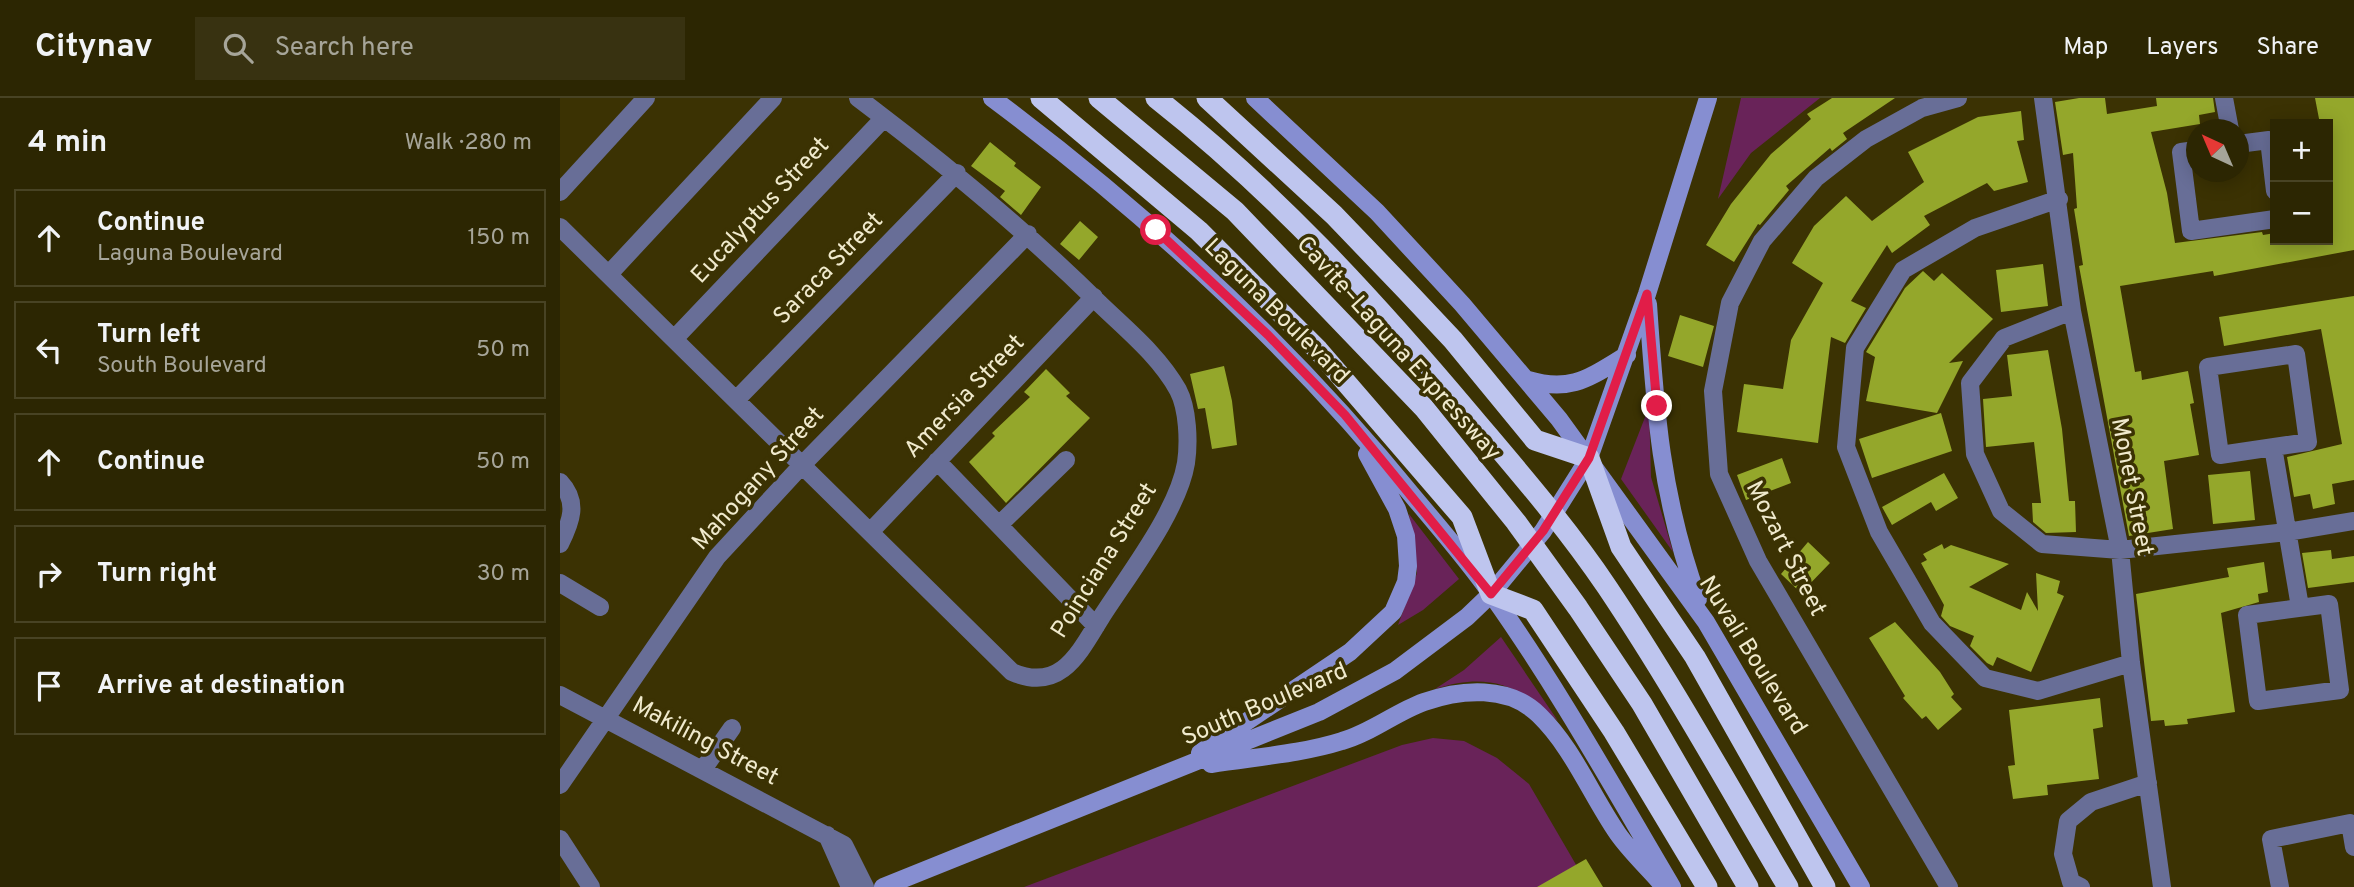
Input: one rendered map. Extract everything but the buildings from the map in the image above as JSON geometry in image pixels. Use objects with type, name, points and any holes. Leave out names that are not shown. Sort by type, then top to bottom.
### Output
[{"type":"highway","points":[[1041,98],[1199,232],[1318,350],[1461,517],[1491,594],[1533,610],[1614,732],[1707,887]]},
{"type":"highway","name":"Cavite–Laguna Expressway","points":[[1099,98],[1235,211],[1424,408],[1493,494],[1578,608],[1642,704],[1748,887]]},
{"type":"highway","name":"Cavite–Laguna Expressway","points":[[1156,98],[1262,187],[1359,284],[1522,475],[1606,586],[1662,672],[1788,887]]},
{"type":"highway","points":[[1207,98],[1334,215],[1405,289],[1453,341],[1535,440],[1589,458],[1621,547],[1695,657],[1825,887]]},
{"type":"main road","name":"Laguna Boulevard","points":[[992,98],[1089,173],[1156,230],[1268,335],[1345,415],[1491,594]]},
{"type":"main road","points":[[1255,98],[1377,212],[1528,380],[1589,458]]},
{"type":"main road","name":"South Boulevard","points":[[883,887],[1240,745],[1356,694],[1437,642],[1491,594],[1550,521],[1589,458],[1627,355],[1708,98]]},
{"type":"main road","points":[[1647,294],[1659,450],[1666,491],[1688,571],[1706,622]]},
{"type":"main road","points":[[1528,380],[1548,386],[1572,384],[1627,355]]},
{"type":"main road","points":[[1177,769],[1368,638],[1393,612],[1401,596],[1408,566],[1402,522],[1390,493],[1345,415]]},
{"type":"main road","name":"Nuvali Boulevard","points":[[1589,458],[1706,622],[1861,887]]},
{"type":"main road","points":[[1491,594],[1579,730],[1672,887]]},
{"type":"main road","points":[[1177,769],[1343,741],[1423,702],[1445,696],[1481,692],[1504,695],[1527,705],[1544,720],[1578,767],[1619,835],[1665,887]]},
{"type":"street","points":[[560,192],[646,98]]},
{"type":"street","points":[[609,274],[773,98]]},
{"type":"street","name":"Poinciana Street","points":[[560,227],[1012,672],[1030,680],[1048,678],[1077,656],[1175,500],[1186,463],[1186,424],[1180,393],[1162,363],[1028,234],[957,173],[858,98]]},
{"type":"street","name":"Mozart Street","points":[[1949,887],[1758,561],[1719,474],[1713,391],[1730,303],[1762,241],[1816,178],[1866,138],[1923,108],[1958,98]]},
{"type":"street","name":"Monet Street","points":[[2043,98],[2059,200],[2072,312],[2120,550],[2131,663],[2159,886]]},
{"type":"street","points":[[2224,98],[2228,119]]},
{"type":"street","name":"Eucalyptus Street","points":[[675,338],[884,117]]},
{"type":"street","points":[[2249,143],[2269,140],[2274,182]]},
{"type":"street","points":[[2186,151],[2181,152],[2191,231],[2270,220]]},
{"type":"street","name":"Saraca Street","points":[[737,399],[957,173]]},
{"type":"street","points":[[2059,200],[1975,228],[1903,270],[1855,348],[1846,447],[1880,532],[1932,623],[1984,678],[2038,691],[2131,663]]},
{"type":"street","name":"Mahogany Street","points":[[560,785],[608,719],[717,557],[803,464],[1028,234]]},
{"type":"street","name":"Amersia Street","points":[[871,531],[1094,298]]},
{"type":"street","points":[[2072,312],[2004,338],[1970,383],[1975,454],[2001,511],[2042,544],[2120,550],[2287,532],[2354,521]]},
{"type":"street","points":[[2296,354],[2308,442],[2273,447],[2220,455],[2208,367],[2296,354]]},
{"type":"street","points":[[2273,447],[2300,607]]},
{"type":"street","points":[[999,525],[1066,460]]},
{"type":"street","points":[[937,461],[1096,626]]},
{"type":"street","points":[[560,482],[572,502],[571,523],[560,544]]},
{"type":"street","points":[[560,583],[600,607]]},
{"type":"street","points":[[2329,604],[2340,690],[2258,701],[2247,615],[2300,607],[2329,604]]},
{"type":"street","name":"Makiling Street","points":[[560,695],[704,768],[844,845],[865,887]]},
{"type":"street","points":[[704,768],[732,728]]},
{"type":"street","points":[[2081,887],[2071,882],[2063,854],[2068,821],[2091,802],[2148,783]]},
{"type":"street","points":[[2280,887],[2271,839],[2350,823],[2354,847]]},
{"type":"street","points":[[827,835],[850,887]]},
{"type":"street","points":[[560,839],[591,887]]},
{"type":"shaded area","points":[[1741,98],[1820,98],[1751,153],[1718,199]]},
{"type":"shaded area","points":[[1649,407],[1651,477],[1673,552],[1621,479]]},
{"type":"shaded area","points":[[1409,514],[1459,579],[1423,610],[1398,625],[1417,573]]},
{"type":"shaded area","points":[[1501,637],[1558,721],[1530,698],[1502,685],[1471,682],[1435,689],[1464,670]]},
{"type":"shaded area","points":[[1433,738],[1464,741],[1497,758],[1529,784],[1589,887],[1024,887],[1402,745]]},
{"type":"route","points":[[1156,230],[1268,335],[1345,415],[1491,594],[1543,531],[1589,458],[1647,294],[1657,406]]}]
